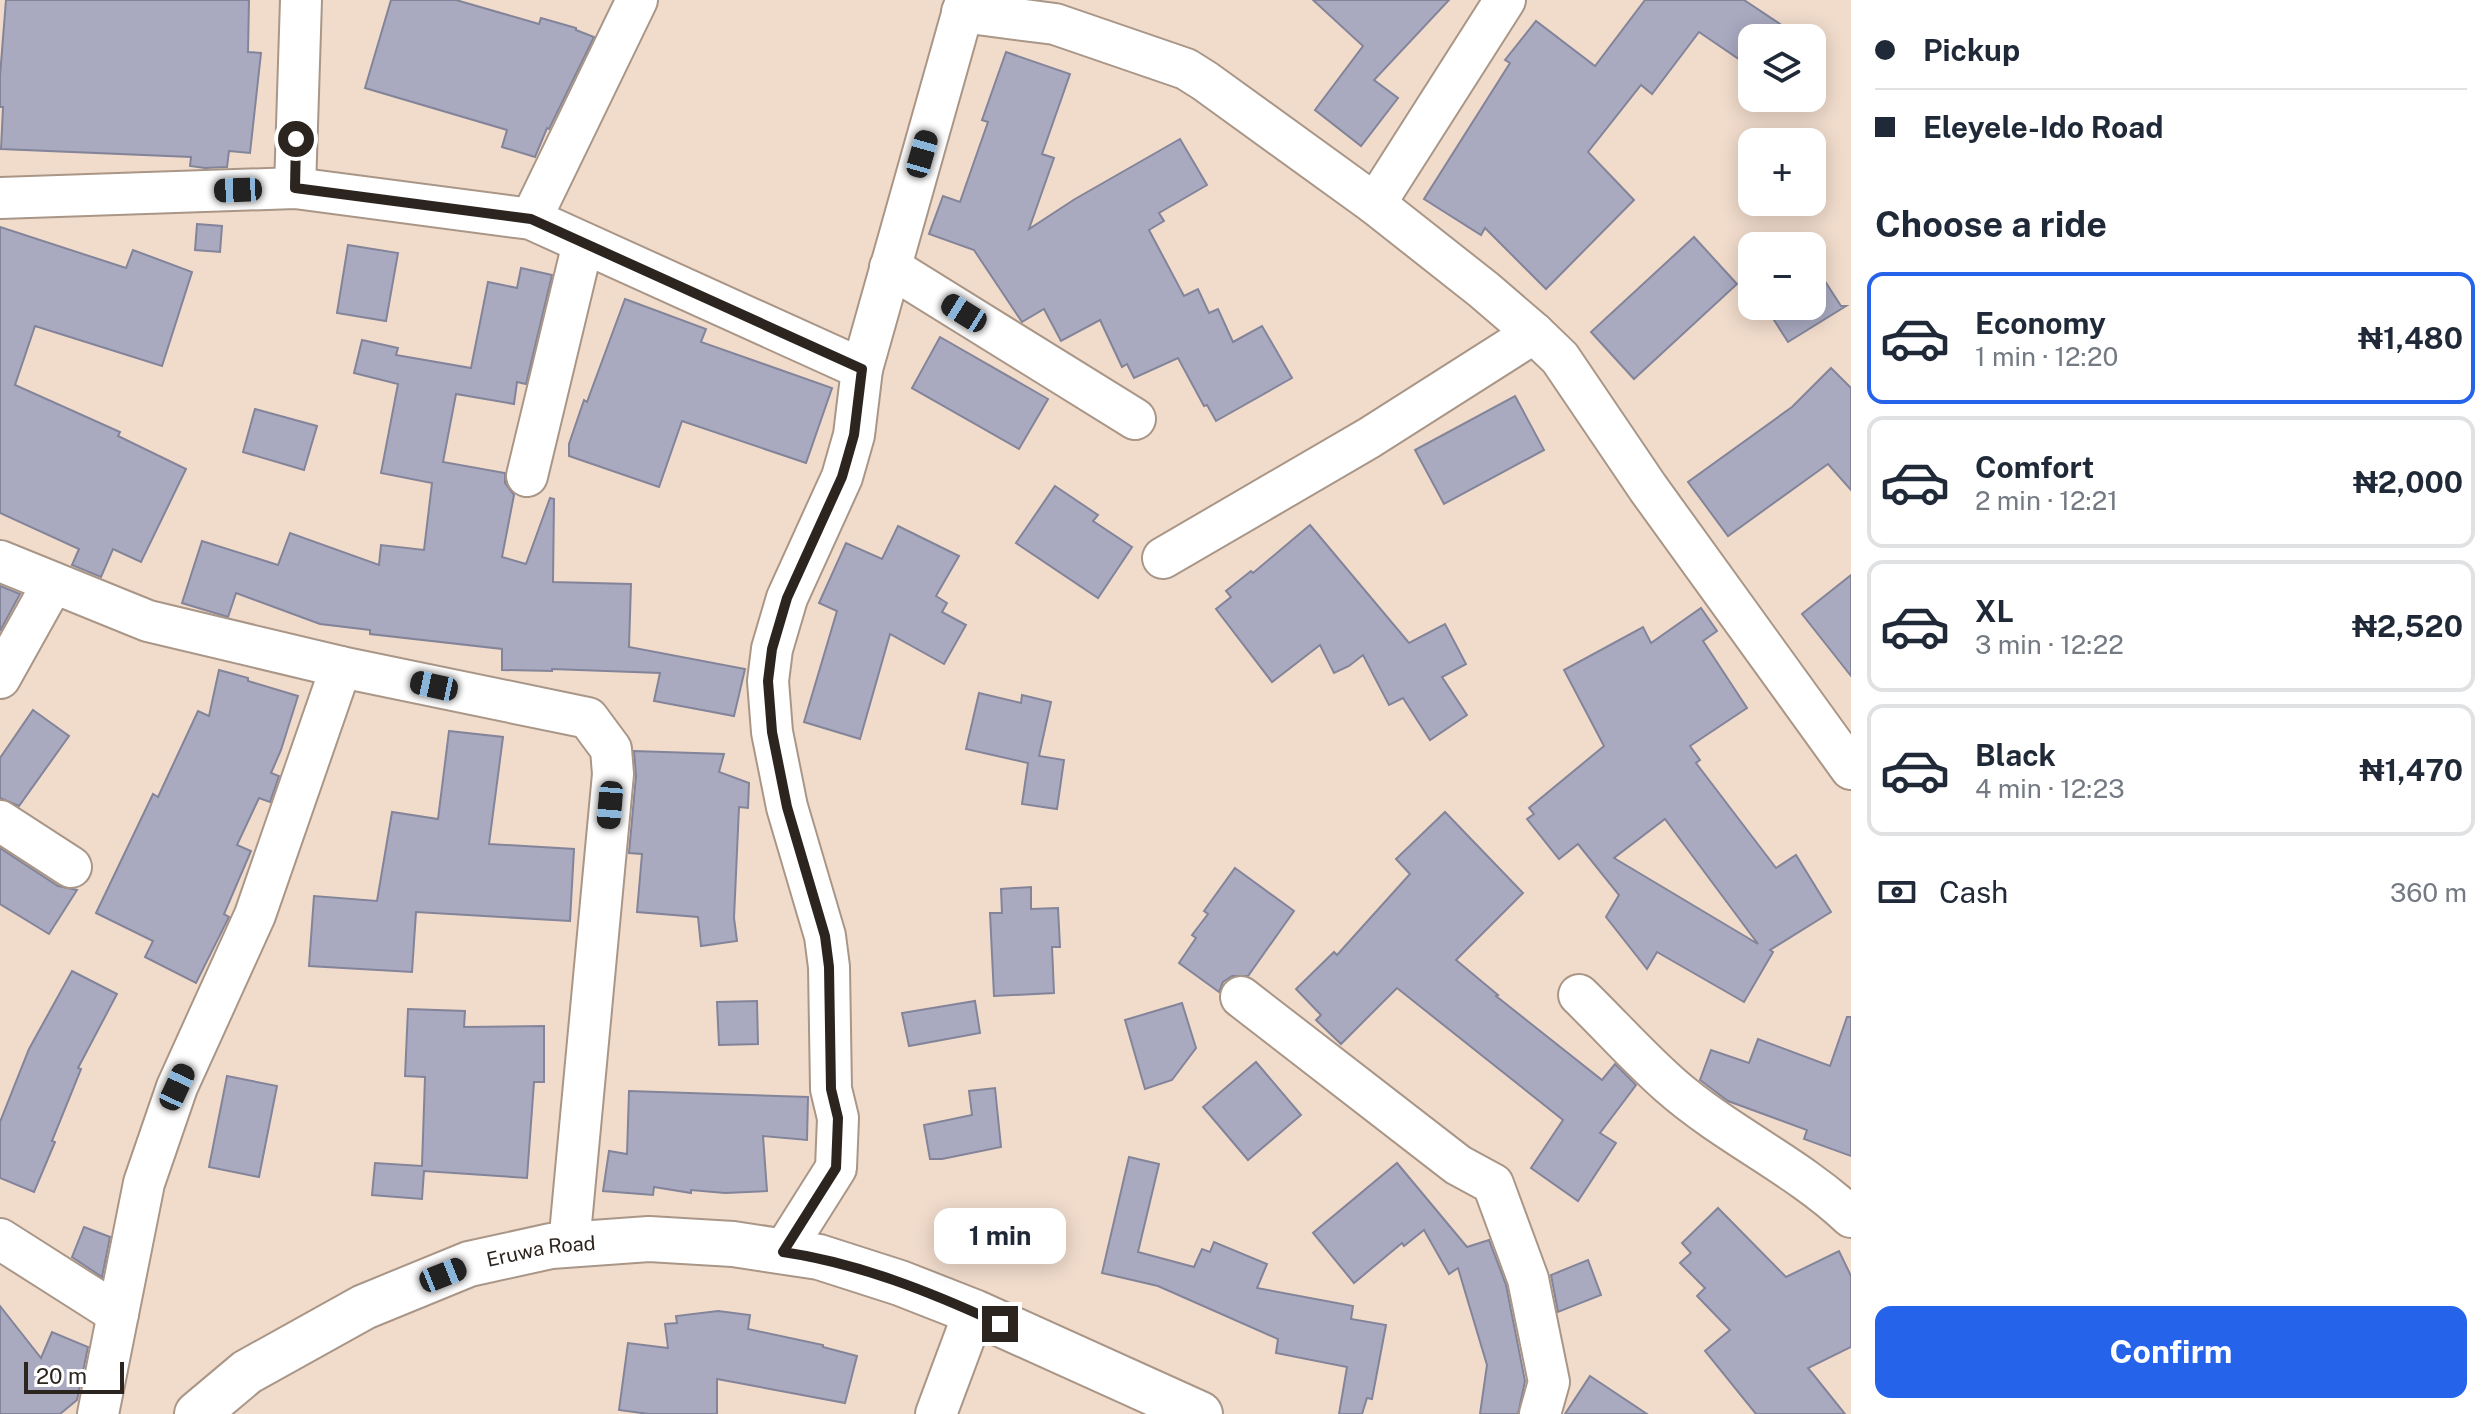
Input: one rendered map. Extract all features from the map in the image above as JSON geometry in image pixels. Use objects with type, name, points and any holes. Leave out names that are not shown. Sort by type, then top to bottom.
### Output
[{"type":"main road","name":"Eruwa Road","points":[[197,1414],[247,1372],[364,1307],[469,1264],[551,1246],[649,1239],[733,1244],[819,1257],[900,1283],[974,1312],[1200,1414]]},
{"type":"street","points":[[295,188],[301,0]]},
{"type":"street","points":[[531,219],[637,0]]},
{"type":"street","points":[[1375,204],[1505,0]]},
{"type":"street","points":[[783,1252],[836,1168],[838,1118],[831,1089],[829,967],[825,936],[787,807],[772,732],[768,681],[772,649],[787,598],[828,511],[846,463],[854,435],[862,369],[964,6],[1055,24],[1186,69],[1375,204],[1534,333],[1560,358],[1648,488],[1851,769]]},
{"type":"street","points":[[0,198],[295,188],[531,219],[862,369]]},
{"type":"street","points":[[527,476],[583,243]]},
{"type":"street","points":[[890,267],[1135,419]]},
{"type":"street","points":[[1163,558],[1369,438],[1534,333]]},
{"type":"street","points":[[0,561],[148,621],[341,667],[588,718],[611,749],[613,774],[569,1245]]},
{"type":"street","points":[[0,678],[53,583]]},
{"type":"street","points":[[98,1414],[144,1183],[177,1087],[255,915],[341,667]]},
{"type":"street","points":[[0,821],[71,867]]},
{"type":"street","points":[[1579,995],[1672,1087],[1754,1147],[1806,1180],[1851,1217]]},
{"type":"street","points":[[1241,997],[1458,1165],[1493,1184],[1531,1293],[1549,1382],[1540,1414]]},
{"type":"street","points":[[0,1239],[118,1314]]},
{"type":"street","points":[[936,1414],[974,1312]]},
{"type":"building","points":[[6,0],[249,0],[248,52],[261,53],[250,153],[229,151],[227,167],[205,168],[190,166],[191,157],[1,149],[3,107],[0,107],[0,76]]},
{"type":"building","points":[[391,0],[456,0],[539,24],[541,18],[594,37],[535,157],[502,147],[507,130],[365,88]]},
{"type":"building","points":[[1313,0],[1449,0],[1374,80],[1398,98],[1361,146],[1315,110],[1363,46]]},
{"type":"building","points":[[1645,0],[1744,0],[1780,24],[1738,24],[1738,58],[1699,32],[1652,94],[1641,85],[1588,152],[1634,200],[1546,289],[1485,228],[1481,235],[1424,199],[1510,63],[1505,60],[1536,21],[1595,66]]},
{"type":"building","points":[[1006,52],[1070,74],[1042,154],[1054,158],[1029,229],[1180,139],[1207,185],[1159,213],[1164,221],[1149,230],[1184,296],[1198,289],[1209,313],[1218,309],[1233,342],[1262,326],[1292,378],[1216,421],[1207,405],[1204,406],[1178,358],[1134,378],[1127,364],[1122,367],[1100,320],[1061,341],[1044,309],[1022,322],[974,250],[929,234],[943,196],[960,202],[988,122],[982,120]]},
{"type":"building","points":[[197,224],[222,226],[220,252],[195,250]]},
{"type":"building","points":[[0,227],[126,268],[133,250],[192,272],[162,366],[35,326],[15,385],[120,432],[118,436],[186,469],[141,562],[113,549],[101,577],[72,565],[79,549],[0,513]]},
{"type":"building","points":[[1694,237],[1737,284],[1634,379],[1591,332]]},
{"type":"building","points":[[348,245],[398,253],[386,321],[337,313]]},
{"type":"building","points":[[521,268],[552,275],[526,384],[517,382],[514,404],[456,394],[443,462],[505,473],[505,483],[514,495],[502,557],[526,564],[550,498],[554,499],[553,582],[631,584],[629,647],[745,669],[734,716],[654,701],[660,673],[502,670],[502,649],[370,634],[370,630],[320,624],[236,593],[228,617],[182,603],[202,541],[278,565],[290,533],[379,565],[381,545],[424,550],[432,483],[381,473],[398,384],[354,373],[362,340],[398,348],[396,355],[471,368],[488,282],[517,288]]},
{"type":"building","points":[[1826,283],[1841,306],[1846,306],[1826,318]]},
{"type":"building","points":[[625,299],[706,329],[701,342],[832,388],[806,463],[682,421],[659,487],[569,456],[569,444],[584,400],[587,402]]},
{"type":"building","points":[[1774,320],[1823,320],[1788,342]]},
{"type":"building","points":[[940,337],[1048,399],[1019,449],[912,388]]},
{"type":"building","points":[[1831,368],[1851,388],[1851,490],[1828,464],[1728,536],[1688,482],[1792,407]]},
{"type":"building","points":[[1515,396],[1544,450],[1444,504],[1415,450]]},
{"type":"building","points":[[255,409],[317,426],[304,470],[243,452]]},
{"type":"building","points":[[1055,486],[1098,515],[1093,521],[1132,547],[1098,598],[1016,543]]},
{"type":"building","points":[[1310,525],[1409,643],[1445,624],[1466,664],[1442,677],[1467,715],[1430,740],[1403,698],[1389,705],[1363,655],[1334,673],[1320,645],[1272,682],[1216,609],[1231,597],[1226,591],[1251,571],[1253,573]]},
{"type":"building","points":[[898,526],[959,556],[936,596],[947,603],[942,612],[966,625],[944,664],[890,634],[860,739],[804,722],[837,611],[819,603],[846,543],[882,559]]},
{"type":"building","points":[[1851,575],[1851,676],[1802,614]]},
{"type":"building","points":[[0,586],[20,594],[0,631]]},
{"type":"building","points":[[1701,608],[1717,631],[1703,641],[1747,708],[1690,746],[1700,760],[1696,763],[1776,868],[1796,855],[1831,912],[1770,950],[1773,952],[1744,1002],[1657,952],[1647,969],[1606,917],[1619,895],[1578,844],[1559,859],[1527,819],[1534,814],[1529,808],[1604,746],[1564,670],[1643,627],[1651,643]],"holes":[[[1665,819],[1758,944],[1614,858]]]},
{"type":"building","points":[[219,670],[298,696],[271,773],[279,776],[270,802],[259,798],[237,845],[251,851],[224,914],[229,917],[196,983],[145,957],[153,941],[96,913],[153,794],[158,797],[198,711],[209,716]]},
{"type":"building","points":[[979,693],[1021,703],[1022,695],[1051,702],[1039,756],[1064,760],[1057,809],[1022,804],[1028,763],[966,749]]},
{"type":"building","points":[[33,710],[69,736],[19,806],[0,798],[0,758]]},
{"type":"building","points":[[449,731],[503,737],[489,844],[574,849],[570,921],[416,912],[412,972],[309,966],[314,896],[377,901],[392,812],[438,819]]},
{"type":"building","points":[[634,751],[724,754],[719,772],[749,783],[748,808],[739,807],[734,918],[737,941],[701,946],[698,917],[637,912],[642,854],[629,853],[636,776]]},
{"type":"building","points":[[1445,812],[1523,893],[1456,960],[1496,996],[1602,1080],[1615,1064],[1636,1085],[1600,1133],[1616,1143],[1578,1201],[1531,1168],[1563,1120],[1397,988],[1341,1044],[1316,1020],[1321,1015],[1296,989],[1334,952],[1337,955],[1410,874],[1396,859]]},
{"type":"building","points":[[0,848],[58,886],[77,890],[49,934],[0,904]]},
{"type":"building","points":[[1235,868],[1294,911],[1248,976],[1232,976],[1223,982],[1219,992],[1179,963],[1196,938],[1192,935],[1208,914],[1204,911]]},
{"type":"building","points":[[1031,887],[1031,909],[1058,908],[1060,947],[1052,947],[1054,993],[994,996],[990,913],[1002,913],[1001,889]]},
{"type":"building","points":[[72,971],[117,994],[78,1068],[81,1069],[34,1192],[0,1178],[0,1122],[29,1049]]},
{"type":"building","points":[[757,1001],[758,1044],[719,1045],[717,1002]]},
{"type":"building","points":[[975,1001],[980,1033],[909,1046],[902,1013]]},
{"type":"building","points":[[1182,1003],[1196,1048],[1172,1080],[1145,1089],[1125,1020]]},
{"type":"building","points":[[408,1009],[465,1011],[464,1027],[544,1026],[544,1082],[534,1082],[527,1178],[424,1171],[422,1199],[372,1195],[375,1163],[422,1166],[425,1077],[405,1076]]},
{"type":"building","points":[[1847,1017],[1851,1017],[1851,1156],[1804,1139],[1807,1130],[1728,1101],[1700,1080],[1711,1050],[1749,1063],[1758,1039],[1830,1066]]},
{"type":"building","points":[[1256,1062],[1301,1115],[1248,1160],[1203,1107]]},
{"type":"building","points":[[227,1076],[277,1086],[259,1177],[209,1167]]},
{"type":"building","points":[[995,1088],[1001,1147],[930,1159],[924,1125],[972,1115],[969,1091]]},
{"type":"building","points":[[629,1091],[808,1097],[807,1140],[763,1136],[767,1191],[725,1193],[691,1190],[691,1193],[654,1187],[653,1195],[603,1191],[609,1151],[627,1154]]},
{"type":"building","points":[[1129,1157],[1159,1164],[1138,1252],[1194,1267],[1202,1249],[1210,1252],[1214,1242],[1267,1264],[1257,1288],[1353,1306],[1351,1319],[1386,1325],[1372,1399],[1367,1398],[1362,1414],[1339,1414],[1347,1367],[1276,1353],[1278,1339],[1158,1286],[1102,1273]]},
{"type":"building","points":[[1397,1163],[1467,1247],[1489,1240],[1506,1285],[1525,1381],[1518,1414],[1480,1414],[1487,1365],[1458,1268],[1449,1274],[1424,1230],[1404,1246],[1402,1243],[1354,1283],[1313,1233]]},
{"type":"building","points":[[1718,1208],[1786,1277],[1839,1251],[1851,1276],[1851,1347],[1808,1368],[1845,1414],[1756,1414],[1705,1351],[1730,1330],[1697,1296],[1705,1288],[1680,1263],[1691,1253],[1682,1243]]},
{"type":"building","points":[[84,1227],[110,1237],[102,1277],[72,1257]]},
{"type":"building","points":[[1588,1260],[1601,1295],[1558,1312],[1551,1275]]},
{"type":"building","points":[[0,1306],[41,1358],[52,1332],[88,1347],[77,1400],[60,1414],[0,1414]]},
{"type":"building","points":[[718,1311],[750,1315],[748,1329],[823,1345],[857,1356],[845,1403],[717,1379],[717,1414],[649,1414],[619,1410],[628,1343],[668,1348],[665,1324],[677,1323],[676,1316]]},
{"type":"building","points":[[1590,1376],[1647,1414],[1565,1414]]},
{"type":"route","points":[[296,139],[295,188],[531,219],[862,369],[854,435],[842,477],[787,598],[772,649],[768,681],[772,732],[787,807],[825,936],[829,967],[831,1089],[838,1118],[836,1168],[783,1252],[819,1257],[900,1283],[1000,1324]]}]
